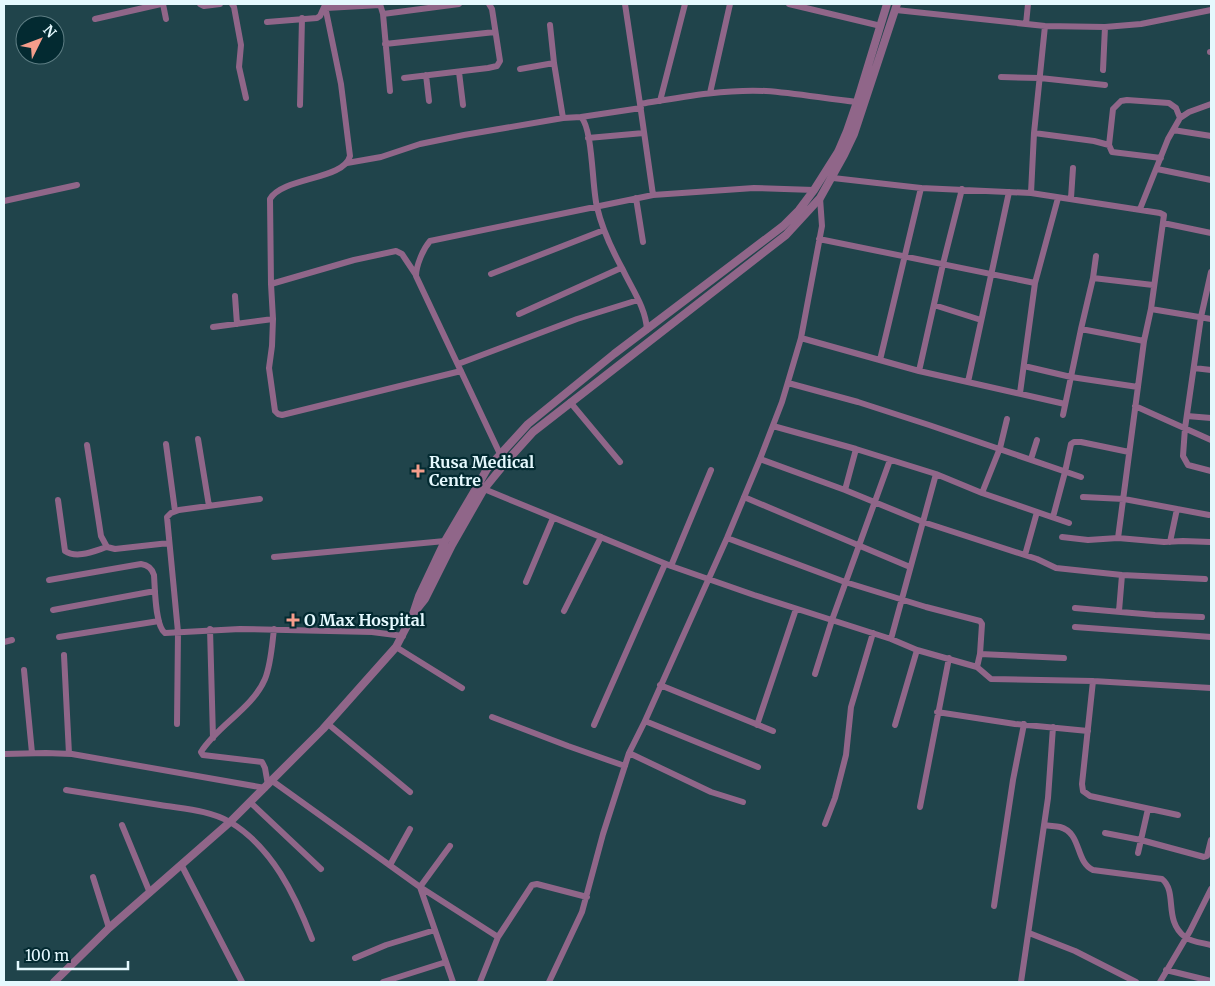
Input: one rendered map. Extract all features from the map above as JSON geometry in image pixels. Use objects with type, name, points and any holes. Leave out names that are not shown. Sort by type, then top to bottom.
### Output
[{"type":"street","points":[[95,19],[162,4],[166,20]]},
{"type":"street","points":[[200,4],[204,6],[220,4]]},
{"type":"street","points":[[232,4],[241,45],[239,67],[246,98]]},
{"type":"street","points":[[325,6],[380,4],[383,14],[390,91]]},
{"type":"street","points":[[383,14],[459,4]]},
{"type":"street","points":[[404,78],[488,68],[499,64],[492,9],[489,4]]},
{"type":"street","points":[[625,4],[654,195]]},
{"type":"street","points":[[660,101],[685,4]]},
{"type":"street","points":[[710,93],[730,4]]},
{"type":"street","points":[[789,4],[880,26]]},
{"type":"street","points":[[54,982],[109,928],[230,822],[328,724],[396,647],[414,614],[425,599],[452,545],[484,489],[533,432],[786,235],[820,198],[832,178],[841,154],[887,4]]},
{"type":"street","points":[[1026,24],[1028,4]]},
{"type":"street","points":[[267,22],[319,17],[325,6]]},
{"type":"street","points":[[325,6],[345,107],[350,156],[347,163]]},
{"type":"street","points":[[414,614],[418,596],[445,541],[483,477],[500,454],[528,424],[607,359],[783,226],[799,210],[854,134],[897,7],[1045,26],[1105,28],[1141,24],[1211,10]]},
{"type":"street","points":[[300,105],[302,18]]},
{"type":"street","points":[[550,25],[563,118]]},
{"type":"street","points":[[1031,194],[1034,133],[1045,26]]},
{"type":"street","points":[[1104,70],[1105,28]]},
{"type":"street","points":[[385,44],[495,32]]},
{"type":"street","points":[[520,69],[554,63]]},
{"type":"street","points":[[459,72],[464,105]]},
{"type":"street","points":[[426,75],[429,101]]},
{"type":"street","points":[[1001,77],[1040,78],[1104,85]]},
{"type":"street","points":[[638,300],[577,319],[460,368],[282,415],[278,414],[275,411],[269,374],[273,319],[269,205],[272,196],[284,187],[331,172],[347,163],[381,157],[420,144],[563,118],[581,117],[660,101],[710,93],[766,91],[857,102]]},
{"type":"street","points":[[1161,158],[1112,152],[1109,145],[1113,109],[1121,101],[1127,100],[1169,103],[1176,108],[1180,118]]},
{"type":"street","points":[[1140,209],[1173,130],[1180,118],[1189,112],[1211,104]]},
{"type":"street","points":[[581,117],[586,124],[596,206],[604,230],[621,268],[646,316],[647,330]]},
{"type":"street","points":[[1173,130],[1211,136]]},
{"type":"street","points":[[588,138],[644,133]]},
{"type":"street","points":[[1034,133],[1109,145]]},
{"type":"street","points":[[1071,198],[1074,168]]},
{"type":"street","points":[[1157,169],[1211,180]]},
{"type":"street","points":[[832,178],[921,188],[1009,192],[1071,198],[1140,209],[1164,216],[1151,308],[1144,341],[1118,538]]},
{"type":"street","points":[[4,201],[78,185]]},
{"type":"street","points":[[416,276],[416,271],[426,247],[432,241],[654,195],[754,188],[814,190]]},
{"type":"street","points":[[880,360],[921,188]]},
{"type":"street","points":[[919,371],[942,264],[962,190]]},
{"type":"street","points":[[968,382],[1009,192]]},
{"type":"street","points":[[636,198],[643,242]]},
{"type":"street","points":[[548,982],[582,912],[603,834],[629,753],[727,538],[760,459],[788,383],[801,338],[822,226],[820,198]]},
{"type":"street","points":[[1020,394],[1035,283],[1058,198]]},
{"type":"street","points":[[1163,223],[1211,233]]},
{"type":"street","points":[[491,274],[604,230]]},
{"type":"street","points":[[819,239],[1035,283]]},
{"type":"street","points":[[271,284],[354,260],[396,251],[402,254],[416,276],[500,454]]},
{"type":"street","points":[[1063,415],[1093,278],[1096,256]]},
{"type":"street","points":[[519,314],[621,268]]},
{"type":"street","points":[[1211,272],[1201,317],[1185,428],[1184,460],[1190,466],[1211,471]]},
{"type":"street","points":[[1093,278],[1153,284]]},
{"type":"street","points":[[235,296],[237,324]]},
{"type":"street","points":[[934,305],[981,320]]},
{"type":"street","points":[[1151,308],[1211,319]]},
{"type":"street","points":[[213,326],[273,319]]},
{"type":"street","points":[[1081,329],[1144,341]]},
{"type":"street","points":[[801,338],[919,371],[1065,404]]},
{"type":"street","points":[[1024,366],[1071,377],[1138,387]]},
{"type":"street","points":[[1194,368],[1211,370]]},
{"type":"street","points":[[788,383],[858,402],[1000,448],[1081,477]]},
{"type":"street","points":[[570,402],[620,462]]},
{"type":"street","points":[[1135,406],[1211,440]]},
{"type":"street","points":[[1187,416],[1211,418]]},
{"type":"street","points":[[982,493],[1000,448],[1007,419]]},
{"type":"street","points":[[772,426],[856,449],[936,474],[982,493],[1068,523]]},
{"type":"street","points":[[198,439],[209,506]]},
{"type":"street","points":[[1031,459],[1037,440]]},
{"type":"street","points":[[1053,518],[1066,472],[1070,447],[1074,442],[1129,452]]},
{"type":"street","points":[[166,444],[175,511]]},
{"type":"street","points":[[87,445],[101,536],[107,547]]},
{"type":"street","points":[[845,490],[856,449]]},
{"type":"street","points":[[760,459],[845,490],[922,522],[1037,559],[1056,568],[1122,575],[1205,579]]},
{"type":"street","points":[[815,674],[845,582],[890,460]]},
{"type":"street","points":[[594,725],[711,470]]},
{"type":"street","points":[[891,639],[936,474]]},
{"type":"street","points":[[484,489],[668,565],[891,639],[917,650],[977,667],[991,679],[1094,681],[1211,688]]},
{"type":"street","points":[[744,497],[910,567]]},
{"type":"street","points":[[1084,497],[1124,498],[1210,515]]},
{"type":"street","points":[[58,500],[65,551],[70,554],[80,554],[107,547],[115,548],[169,543]]},
{"type":"street","points":[[177,724],[178,632],[167,517],[175,511],[260,500]]},
{"type":"street","points":[[1170,542],[1176,509]]},
{"type":"street","points":[[1025,555],[1037,512]]},
{"type":"street","points":[[526,582],[554,518]]},
{"type":"street","points":[[564,612],[601,537]]},
{"type":"street","points":[[1062,537],[1088,540],[1118,538],[1153,542],[1210,542]]},
{"type":"street","points":[[727,538],[845,582],[982,622],[980,654],[977,667]]},
{"type":"street","points":[[274,557],[445,541]]},
{"type":"street","points":[[49,580],[144,565],[149,567],[153,572],[159,621],[163,632],[210,629],[274,629],[372,632],[403,636]]},
{"type":"street","points":[[1119,611],[1122,575]]},
{"type":"street","points":[[53,610],[155,591]]},
{"type":"street","points":[[1075,608],[1155,615],[1202,616]]},
{"type":"street","points":[[757,725],[796,609]]},
{"type":"street","points":[[59,637],[159,621]]},
{"type":"street","points":[[1075,627],[1211,637]]},
{"type":"street","points":[[210,629],[213,738]]},
{"type":"street","points":[[268,784],[262,762],[202,754],[202,750],[254,697],[262,686],[269,664],[274,629]]},
{"type":"street","points":[[825,824],[835,798],[846,755],[851,708],[872,633]]},
{"type":"street","points":[[4,642],[12,640]]},
{"type":"street","points":[[396,647],[462,688]]},
{"type":"street","points":[[895,725],[917,650]]},
{"type":"street","points":[[980,654],[1064,658]]},
{"type":"street","points":[[64,655],[69,754]]},
{"type":"street","points":[[920,807],[949,658]]},
{"type":"street","points":[[24,670],[32,753]]},
{"type":"street","points":[[1094,681],[1082,784],[1084,793],[1090,796],[1178,815]]},
{"type":"street","points":[[660,685],[773,732]]},
{"type":"street","points":[[937,712],[1088,731]]},
{"type":"street","points":[[492,717],[625,766]]},
{"type":"street","points":[[645,721],[758,767]]},
{"type":"street","points":[[328,724],[410,792]]},
{"type":"street","points":[[994,906],[1013,780],[1024,724]]},
{"type":"street","points":[[1021,982],[1044,825],[1053,727]]},
{"type":"street","points":[[629,753],[711,792],[743,802]]},
{"type":"street","points":[[4,754],[69,754],[268,784],[420,887],[498,937]]},
{"type":"street","points":[[66,790],[206,812],[230,822],[250,837],[270,860],[297,902],[312,938]]},
{"type":"street","points":[[250,802],[322,869]]},
{"type":"street","points":[[1138,853],[1148,809]]},
{"type":"street","points":[[122,825],[150,893]]},
{"type":"street","points":[[1044,825],[1060,827],[1069,833],[1076,842],[1089,868],[1156,878],[1166,882],[1174,923],[1185,938],[1211,945]]},
{"type":"street","points":[[390,865],[410,828]]},
{"type":"street","points":[[1105,833],[1141,840],[1204,857],[1209,853],[1211,840]]},
{"type":"street","points":[[420,887],[450,846]]},
{"type":"street","points":[[182,866],[242,982]]},
{"type":"street","points":[[93,877],[109,928]]},
{"type":"street","points":[[480,982],[498,937],[533,884],[587,897]]},
{"type":"street","points":[[420,887],[453,982]]},
{"type":"street","points":[[1160,982],[1211,889]]},
{"type":"street","points":[[355,958],[386,945],[435,930]]},
{"type":"street","points":[[1029,933],[1075,950],[1136,982]]},
{"type":"street","points":[[383,982],[446,962]]},
{"type":"street","points":[[1166,970],[1211,981]]},
{"type":"place","name":"Rusa Medical Centre","points":[[418,471]]},
{"type":"place","name":"O Max Hospital","points":[[293,620]]}]
